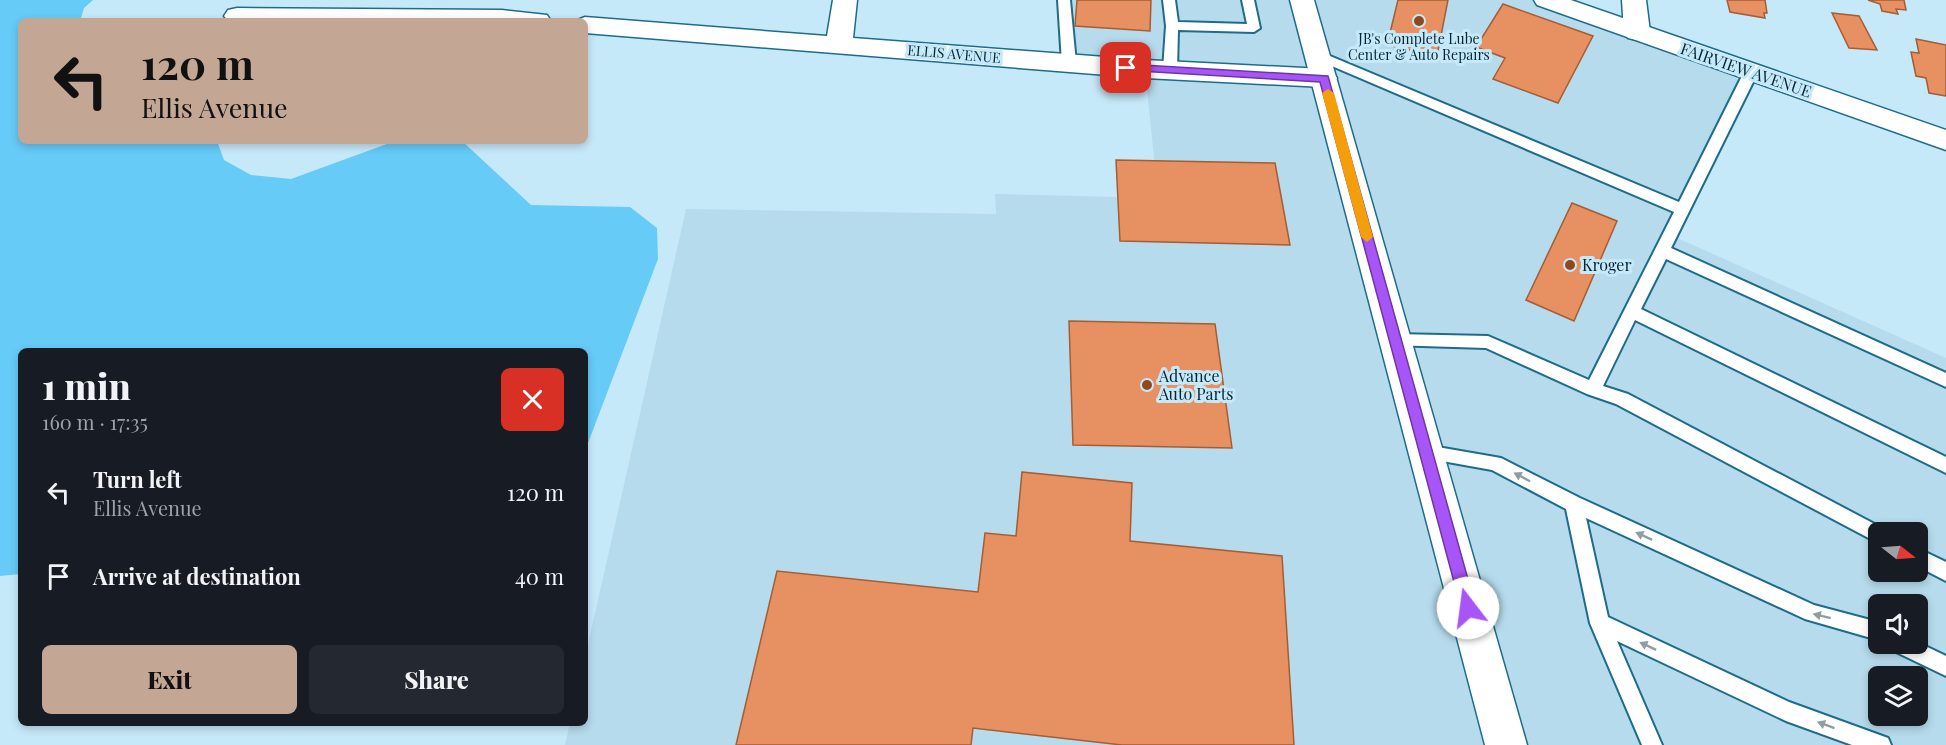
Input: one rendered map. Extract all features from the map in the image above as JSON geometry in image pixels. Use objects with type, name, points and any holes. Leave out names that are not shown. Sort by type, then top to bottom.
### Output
[{"type":"street","points":[[839,45],[845,0]]},
{"type":"street","points":[[1302,0],[1506,745]]},
{"type":"street","name":"FAIRVIEW AVENUE","points":[[1546,0],[1946,140]]},
{"type":"street","points":[[1634,0],[1637,32]]},
{"type":"street","points":[[237,16],[502,18]]},
{"type":"street","name":"ELLIS AVENUE","points":[[588,25],[1170,70],[1321,67]]},
{"type":"lane","points":[[1064,0],[1069,63]]},
{"type":"lane","points":[[1169,0],[1173,26],[1170,70]]},
{"type":"lane","points":[[1173,26],[1254,28],[1248,0]]},
{"type":"lane","points":[[1321,67],[1683,210]]},
{"type":"lane","points":[[1593,389],[1751,72]]},
{"type":"lane","points":[[1663,250],[1946,380]]},
{"type":"lane","points":[[1633,312],[1946,465]]},
{"type":"lane","points":[[1395,340],[1488,342],[1593,389],[1622,399],[1868,531]]},
{"type":"lane","points":[[1426,452],[1495,463],[1574,504],[1812,613],[1868,629]]},
{"type":"lane","points":[[1574,504],[1599,623],[1652,745]]},
{"type":"lane","points":[[1928,562],[1946,572]]},
{"type":"lane","points":[[1599,623],[1786,711],[1881,745]]},
{"type":"lane","points":[[1921,654],[1946,666]]},
{"type":"shaded area","points":[[0,0],[93,0],[84,8],[81,18],[18,18],[18,144],[218,144],[224,160],[251,175],[291,179],[387,144],[465,144],[531,205],[630,207],[657,228],[658,259],[588,443],[588,348],[18,348],[18,574],[0,576]]},
{"type":"shaded area","points":[[1064,0],[1546,0],[1751,72],[1675,237],[1946,358],[1946,745],[565,745],[569,726],[588,726],[588,645],[686,209],[996,214],[995,194],[1158,198],[1145,69],[1069,63]]},
{"type":"building","points":[[1077,0],[1151,0],[1150,31],[1075,26]]},
{"type":"building","points":[[1398,0],[1448,0],[1437,56],[1387,45]]},
{"type":"building","points":[[1727,0],[1765,0],[1767,13],[1764,13],[1765,18],[1730,12]]},
{"type":"building","points":[[1868,0],[1904,0],[1906,10],[1896,9],[1898,14],[1882,11],[1880,4]]},
{"type":"building","points":[[1503,4],[1593,36],[1558,103],[1493,79],[1505,58],[1476,47]]},
{"type":"building","points":[[1832,13],[1859,16],[1877,50],[1849,48]]},
{"type":"building","points":[[1916,39],[1946,45],[1946,96],[1929,93],[1926,78],[1916,76],[1911,52],[1919,53]]},
{"type":"building","points":[[1116,160],[1275,163],[1290,245],[1120,241]]},
{"type":"building","points":[[1572,203],[1617,221],[1574,321],[1526,300]]},
{"type":"building","name":"Advance Auto Parts","points":[[1069,321],[1215,324],[1232,448],[1073,445]]},
{"type":"building","points":[[1022,472],[1132,483],[1130,541],[1282,556],[1294,745],[1122,745],[973,728],[971,745],[736,745],[777,571],[978,592],[985,533],[1016,536]]},
{"type":"slow traffic","points":[[1328,93],[1367,237]]},
{"type":"place","name":"JB's Complete Lube Center & Auto Repairs","points":[[1419,21]]},
{"type":"place","name":"Kroger","points":[[1570,265]]},
{"type":"place","name":"Advance Auto Parts","points":[[1147,385]]},
{"type":"route","points":[[1126,68],[1324,78],[1468,608]]}]
